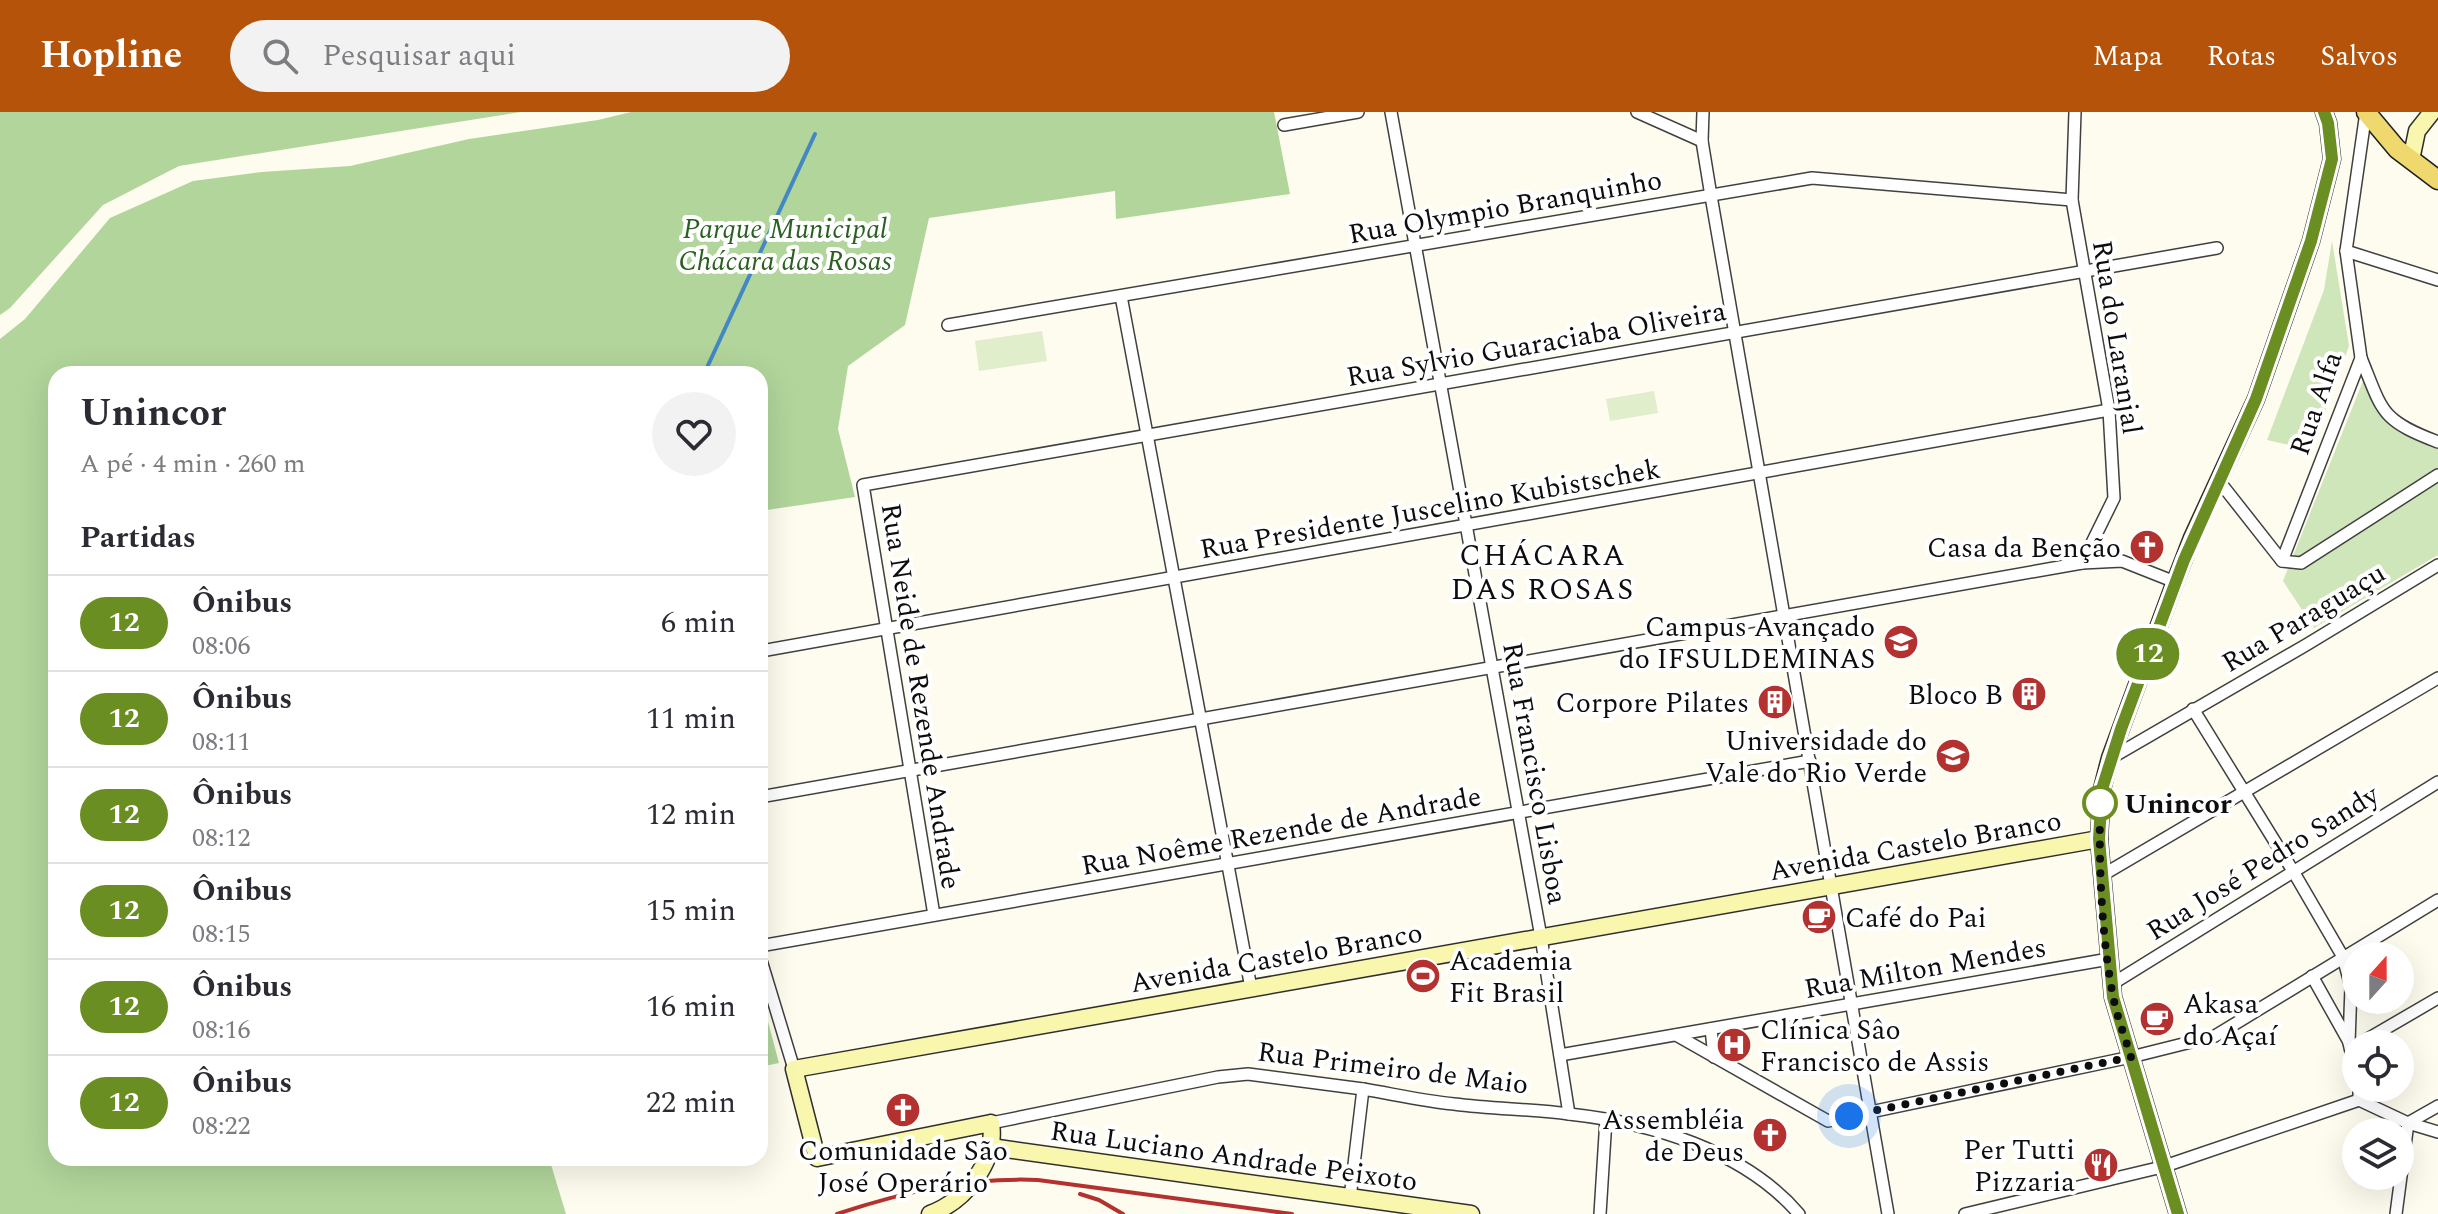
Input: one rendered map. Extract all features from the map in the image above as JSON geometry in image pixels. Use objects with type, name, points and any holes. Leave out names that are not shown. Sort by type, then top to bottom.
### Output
[{"type":"main road","points":[[2366,112],[2397,149],[2438,180]]},
{"type":"street","points":[[1284,125],[1358,112]]},
{"type":"street","name":"Rua Francisco Lisboa","points":[[1391,112],[1541,937],[1569,1114]]},
{"type":"street","points":[[1637,112],[1702,141]]},
{"type":"street","points":[[1703,112],[1702,141],[1711,196],[1888,1214]]},
{"type":"street","name":"Rua do Laranjal","points":[[2075,112],[2072,200],[2109,410],[2114,498],[2082,563]]},
{"type":"street","points":[[2178,1214],[2162,1167],[2112,984],[2099,839],[2102,789],[2110,758],[2175,582],[2256,399],[2311,241],[2332,159],[2324,112]]},
{"type":"street","name":"Rua Alfa","points":[[2282,561],[2361,358],[2346,251],[2366,112]]},
{"type":"street","points":[[2411,160],[2417,131],[2432,112]]},
{"type":"street","name":"Rua Olympio Branquinho","points":[[948,325],[1812,178],[2072,200]]},
{"type":"street","name":"Rua Sylvio Guaraciaba Oliveira","points":[[863,485],[2217,248]]},
{"type":"street","points":[[2346,251],[2438,280]]},
{"type":"street","points":[[1121,296],[1251,988]]},
{"type":"street","points":[[2361,358],[2382,411],[2404,429],[2438,442]]},
{"type":"street","name":"Rua Presidente Juscelino Kubistschek","points":[[768,650],[2109,410]]},
{"type":"street","points":[[2219,481],[2282,561],[2301,563],[2438,475]]},
{"type":"street","name":"Rua Neide de Rezende Andrade","points":[[863,485],[934,915]]},
{"type":"street","points":[[768,796],[2082,563],[2122,561],[2175,582]]},
{"type":"street","name":"Rua Paraguaçu","points":[[2110,758],[2438,565]]},
{"type":"street","points":[[2101,876],[2438,678]]},
{"type":"street","points":[[2193,709],[2342,955]]},
{"type":"street","name":"Rua Noême Rezende de Andrade","points":[[768,945],[1810,761]]},
{"type":"street","name":"Rua José Pedro Sandy","points":[[2112,984],[2438,782]]},
{"type":"street","name":"Avenida Castelo Branco","points":[[794,1069],[2099,839]]},
{"type":"street","points":[[2368,942],[2438,900]]},
{"type":"street","points":[[1676,1035],[1828,1121],[2131,1057],[2215,1036],[2342,958]]},
{"type":"street","name":"Rua Milton Mendes","points":[[1560,1055],[2109,959]]},
{"type":"street","points":[[2312,976],[2344,1030]]},
{"type":"street","points":[[768,983],[794,1069]]},
{"type":"street","points":[[2382,1030],[2438,998]]},
{"type":"street","points":[[1711,1029],[1714,1057]]},
{"type":"street","name":"Rua Primeiro de Maio","points":[[794,1069],[817,1158],[1218,1077],[1248,1074],[1452,1104],[1606,1119],[1669,1135],[1751,1171],[1786,1198],[1799,1214]]},
{"type":"street","points":[[1350,1198],[1363,1089]]},
{"type":"street","points":[[1965,1214],[2162,1167],[2342,1100]]},
{"type":"street","points":[[2373,1102],[2400,1118]]},
{"type":"street","points":[[2414,1120],[2438,1106]]},
{"type":"street","points":[[1600,1214],[1606,1119]]},
{"type":"street","points":[[930,1214],[954,1208],[975,1180],[991,1147],[991,1123]]},
{"type":"street","points":[[2414,1125],[2438,1132]]},
{"type":"street","name":"Rua Luciano Andrade Peixoto","points":[[991,1147],[1471,1214]]},
{"type":"street","points":[[2396,1214],[2399,1190]]},
{"type":"green space","points":[[0,112],[521,112],[179,166],[103,205],[10,308],[0,315]]},
{"type":"green space","name":"Parque Municipal Chácara das Rosas","points":[[631,112],[1274,112],[1290,194],[1116,219],[1115,191],[929,218],[905,325],[848,366],[838,429],[855,497],[768,510],[768,366],[48,366],[48,1166],[551,1166],[566,1214],[0,1214],[0,339],[25,319],[110,218],[193,181],[350,166],[469,139],[598,120]]},
{"type":"green space","points":[[2332,241],[2349,346],[2311,450],[2267,440],[2324,290]]},
{"type":"green space","points":[[1042,331],[1047,361],[979,371],[975,341]]},
{"type":"green space","points":[[2363,381],[2377,409],[2390,426],[2438,449],[2438,555],[2314,628],[2283,581]]},
{"type":"green space","points":[[1654,391],[1658,413],[1610,421],[1606,399]]},
{"type":"green space","points":[[768,1022],[779,1063],[768,1065]]},
{"type":"waterway","points":[[708,366],[815,134]]},
{"type":"railway","points":[[837,1214],[936,1188],[1012,1180],[1038,1180],[1292,1214]]},
{"type":"railway","points":[[1080,1194],[1099,1200],[1123,1214]]},
{"type":"bus line","name":"12","points":[[2178,1214],[2113,997],[2099,839],[2102,789],[2110,758],[2192,538],[2256,399],[2311,241],[2332,159],[2324,112]]},
{"type":"place","name":"Casa da Benção","points":[[2147,547]]},
{"type":"place","name":"Campus Avançado do IFSULDEMINAS","points":[[1901,642]]},
{"type":"place","name":"Bloco B","points":[[2029,694]]},
{"type":"place","name":"Corpore Pilates","points":[[1775,702]]},
{"type":"place","name":"Universidade do Vale do Rio Verde","points":[[1953,756]]},
{"type":"place","name":"Unincor","points":[[2100,803]]},
{"type":"place","name":"Café do Pai","points":[[1819,917]]},
{"type":"place","name":"Academia Fit Brasil","points":[[1423,976]]},
{"type":"place","name":"Akasa do Açaí","points":[[2157,1019]]},
{"type":"place","name":"Clínica Sâo Francisco de Assis","points":[[1734,1045]]},
{"type":"place","name":"Comunidade São José Operário","points":[[903,1110]]},
{"type":"place","name":"Assembléia de Deus","points":[[1770,1135]]},
{"type":"place","name":"Per Tutti Pizzaria","points":[[2101,1165]]},
{"type":"district","name":"CHÁCARA DAS ROSAS","points":[[1543,572]]},
{"type":"route","points":[[1849,1116],[2131,1057],[2113,997],[2099,839],[2100,803]]}]
